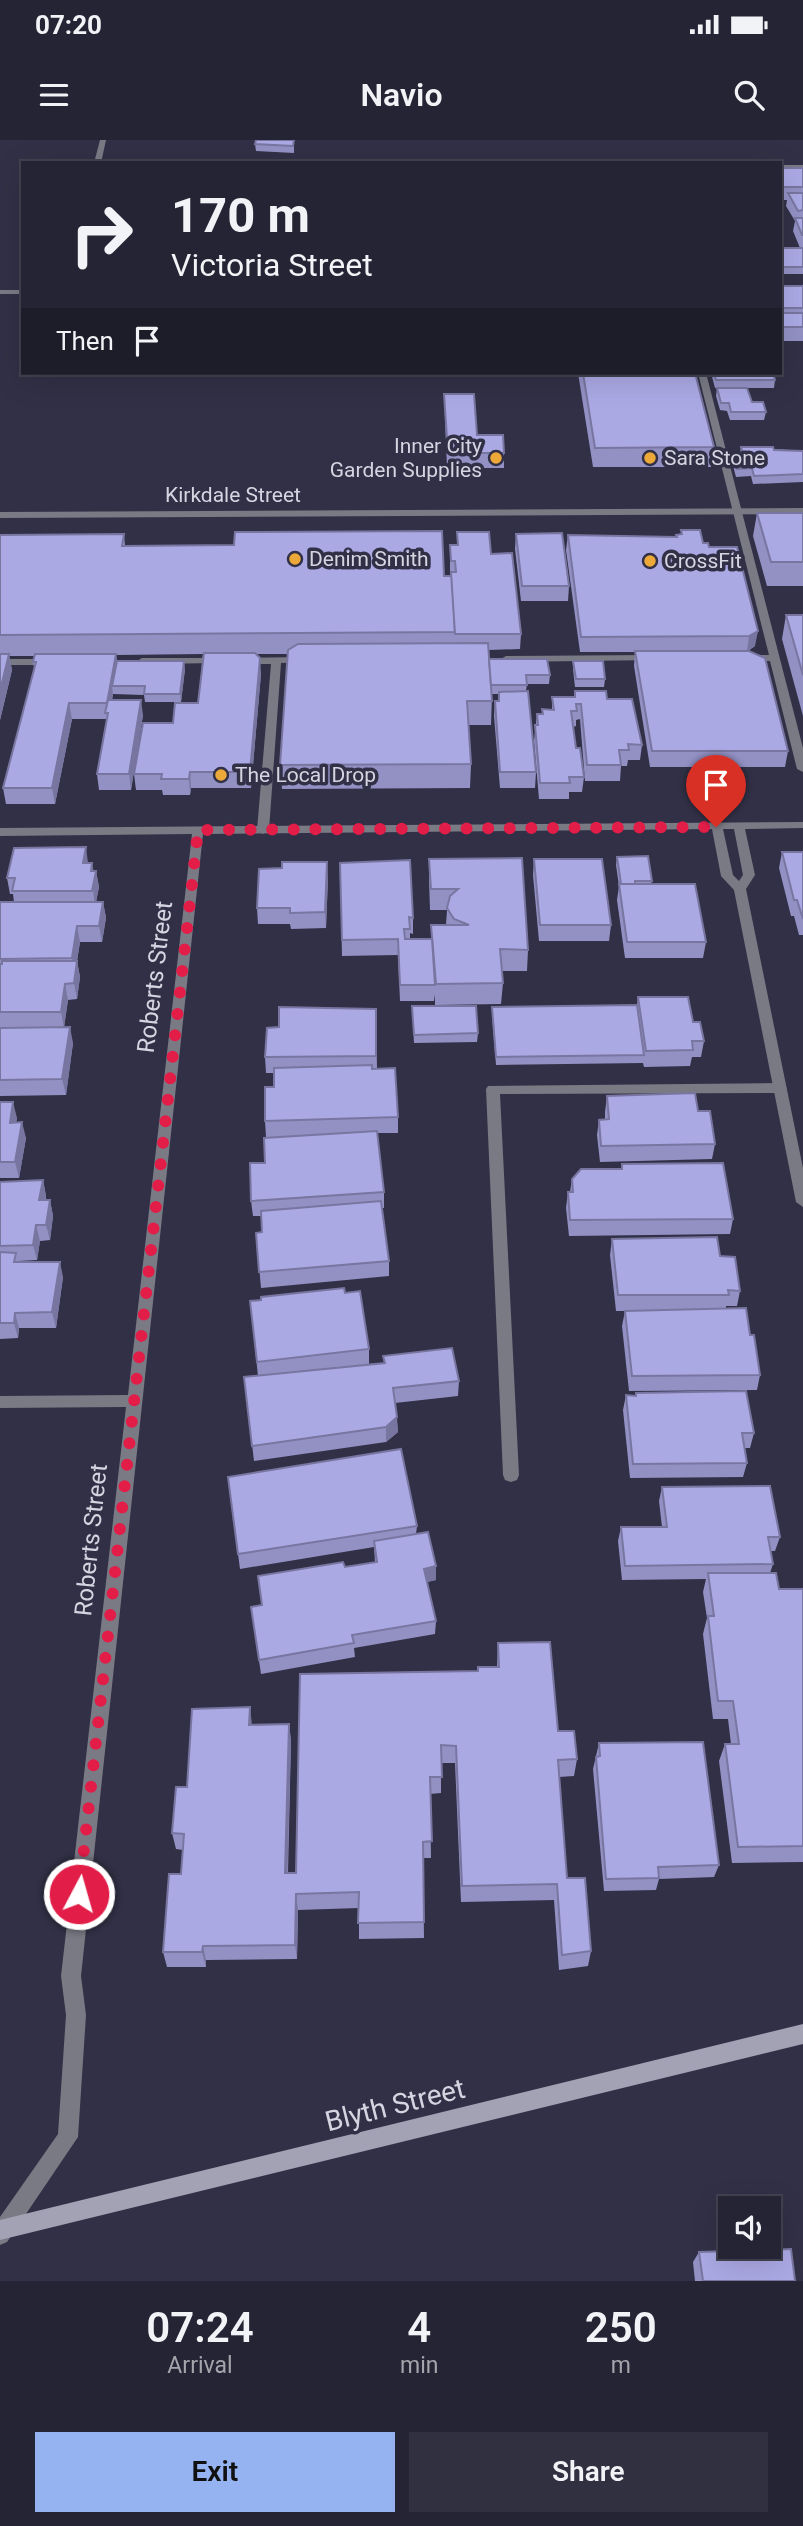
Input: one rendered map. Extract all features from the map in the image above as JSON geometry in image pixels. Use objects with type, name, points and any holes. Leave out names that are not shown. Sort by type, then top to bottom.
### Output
[{"type":"street","points":[[98,161],[103,140]]},
{"type":"street","points":[[782,167],[803,167]]},
{"type":"street","points":[[0,292],[21,292]]},
{"type":"street","points":[[703,375],[803,769]]},
{"type":"street","name":"Kirkdale Street","points":[[0,514],[803,511]]},
{"type":"street","points":[[497,659],[664,658]]},
{"type":"street","points":[[733,658],[775,658]]},
{"type":"street","points":[[263,830],[276,660]]},
{"type":"street","points":[[124,661],[317,660]]},
{"type":"street","points":[[0,662],[69,662]]},
{"type":"street","points":[[0,832],[803,825]]},
{"type":"street","points":[[716,827],[727,876],[740,889],[803,1202]]},
{"type":"street","points":[[739,827],[749,875],[740,889]]},
{"type":"street","name":"Roberts Street","points":[[1,2231],[68,2137],[76,2015],[71,1976],[132,1401],[198,830]]},
{"type":"street","points":[[511,1475],[493,1089],[780,1088]]},
{"type":"street","points":[[0,1402],[132,1401]]},
{"type":"street","name":"Blyth Street","points":[[1,2231],[803,2034]]},
{"type":"building","points":[[256,140],[294,140],[293,146],[255,144]]},
{"type":"building","points":[[782,168],[803,168],[803,187],[782,187]]},
{"type":"building","points":[[788,193],[803,193],[803,210],[798,211]]},
{"type":"building","points":[[795,218],[803,218],[803,235],[802,235]]},
{"type":"building","points":[[782,248],[803,248],[803,267],[782,267]]},
{"type":"building","points":[[782,286],[803,286],[803,308],[782,308]]},
{"type":"building","points":[[782,313],[803,313],[803,327],[782,327]]},
{"type":"building","points":[[583,375],[696,375],[714,447],[595,448]]},
{"type":"building","points":[[715,375],[774,375],[775,380],[716,380]]},
{"type":"building","points":[[717,388],[747,388],[752,402],[763,402],[766,412],[731,412],[729,403],[721,403]]},
{"type":"building","points":[[444,394],[474,394],[477,435],[503,435],[504,453],[448,453]]},
{"type":"building","points":[[741,447],[803,451],[803,474],[754,476],[752,468],[737,469],[733,454],[743,454]]},
{"type":"building","points":[[757,513],[803,513],[803,562],[771,562]]},
{"type":"building","points":[[681,530],[700,530],[703,543],[708,543],[709,547],[737,547],[758,631],[749,636],[581,637],[568,535],[677,537],[676,535],[682,534]]},
{"type":"building","points":[[442,531],[444,576],[452,576],[455,632],[0,635],[0,535],[124,534],[122,546],[234,545],[235,532]]},
{"type":"building","points":[[457,532],[489,532],[491,554],[512,553],[521,634],[455,634],[451,572],[456,572],[455,561],[451,561],[450,545],[458,545]]},
{"type":"building","points":[[562,533],[569,586],[522,586],[516,534]]},
{"type":"building","points":[[786,615],[803,615],[803,675]]},
{"type":"building","points":[[488,643],[492,701],[467,701],[471,764],[280,765],[288,650],[298,644]]},
{"type":"building","points":[[635,651],[749,651],[765,658],[788,751],[652,751]]},
{"type":"building","points":[[204,653],[255,653],[260,658],[250,772],[190,772],[189,779],[161,779],[162,774],[134,774],[143,723],[173,723],[175,703],[198,703]]},
{"type":"building","points":[[0,654],[9,654],[0,691]]},
{"type":"building","points":[[35,654],[116,654],[107,703],[69,703],[52,788],[3,788],[36,662],[33,662]]},
{"type":"building","points":[[489,659],[547,659],[550,675],[526,675],[527,685],[491,685]]},
{"type":"building","points":[[117,661],[184,661],[180,694],[144,694],[145,686],[112,686]]},
{"type":"building","points":[[573,661],[603,661],[605,679],[576,679]]},
{"type":"building","points":[[528,691],[536,772],[500,772],[495,701],[499,701],[499,692]]},
{"type":"building","points":[[575,691],[606,691],[607,699],[632,699],[642,745],[628,744],[629,750],[619,750],[621,765],[587,765],[581,704],[576,704],[577,711],[571,711],[576,748],[580,748],[584,777],[569,777],[570,783],[540,783],[535,725],[538,725],[537,714],[543,714],[542,709],[554,710],[552,697],[575,697]]},
{"type":"building","points":[[108,700],[141,700],[129,774],[97,774]]},
{"type":"building","points":[[86,847],[83,863],[92,863],[91,871],[96,871],[92,891],[12,891],[15,878],[7,878],[14,848]]},
{"type":"building","points":[[782,852],[803,852],[803,919],[797,900],[794,900]]},
{"type":"building","points":[[648,856],[652,881],[621,884],[617,857]]},
{"type":"building","points":[[522,858],[528,950],[500,949],[503,983],[436,984],[431,925],[469,925],[454,919],[447,908],[450,896],[458,889],[431,889],[429,859]]},
{"type":"building","points":[[534,859],[602,859],[611,925],[540,925]]},
{"type":"building","points":[[410,860],[413,918],[409,917],[410,929],[404,929],[405,939],[432,939],[435,985],[400,985],[398,939],[342,940],[340,863]]},
{"type":"building","points":[[282,862],[327,862],[325,912],[290,913],[290,908],[257,908],[259,869],[282,868]]},
{"type":"building","points":[[619,884],[695,884],[706,942],[627,942]]},
{"type":"building","points":[[0,902],[103,902],[99,926],[77,926],[72,958],[0,959]]},
{"type":"building","points":[[2,961],[77,961],[74,983],[65,984],[61,1012],[0,1012]]},
{"type":"building","points":[[638,997],[688,997],[693,1022],[700,1022],[704,1041],[692,1041],[693,1050],[646,1051]]},
{"type":"building","points":[[637,1005],[644,1055],[496,1057],[492,1007]]},
{"type":"building","points":[[412,1006],[476,1006],[478,1033],[414,1035]]},
{"type":"building","points":[[279,1007],[376,1009],[376,1056],[265,1057],[267,1028],[279,1027]]},
{"type":"building","points":[[70,1027],[62,1079],[0,1080],[0,1028]]},
{"type":"building","points":[[372,1065],[372,1069],[395,1068],[398,1117],[265,1121],[265,1087],[274,1087],[274,1068]]},
{"type":"building","points":[[695,1093],[698,1111],[710,1111],[715,1144],[601,1146],[599,1120],[609,1119],[607,1096]]},
{"type":"building","points":[[0,1102],[13,1102],[10,1123],[22,1122],[15,1162],[0,1162]]},
{"type":"building","points":[[377,1131],[384,1192],[251,1201],[250,1163],[265,1163],[264,1138]]},
{"type":"building","points":[[723,1163],[733,1219],[570,1220],[568,1192],[573,1192],[572,1179],[581,1169],[622,1169],[622,1164]]},
{"type":"building","points":[[43,1180],[39,1200],[50,1200],[46,1225],[36,1225],[33,1245],[0,1246],[0,1182]]},
{"type":"building","points":[[381,1201],[389,1261],[259,1272],[256,1233],[262,1232],[261,1211]]},
{"type":"building","points":[[717,1237],[720,1256],[735,1257],[740,1291],[728,1290],[729,1295],[618,1295],[612,1239]]},
{"type":"building","points":[[0,1252],[16,1253],[14,1262],[60,1262],[52,1312],[15,1313],[14,1323],[0,1323]]},
{"type":"building","points":[[344,1288],[345,1293],[360,1291],[369,1349],[257,1362],[250,1301],[261,1300],[261,1297]]},
{"type":"building","points":[[746,1308],[750,1335],[754,1335],[760,1375],[632,1376],[625,1311]]},
{"type":"building","points":[[452,1348],[459,1381],[393,1388],[397,1417],[386,1427],[252,1446],[244,1377],[385,1363],[383,1356]]},
{"type":"building","points":[[746,1391],[754,1433],[742,1433],[747,1463],[633,1464],[626,1395]]},
{"type":"building","points":[[401,1449],[417,1526],[238,1554],[228,1477]]},
{"type":"building","points":[[770,1486],[780,1537],[768,1537],[773,1564],[625,1566],[621,1527],[667,1527],[662,1487]]},
{"type":"building","points":[[428,1532],[436,1566],[424,1569],[436,1621],[352,1635],[354,1643],[259,1660],[251,1607],[262,1605],[258,1576],[343,1562],[345,1567],[377,1562],[374,1541]]},
{"type":"building","points":[[708,1573],[776,1573],[779,1589],[803,1589],[803,1846],[738,1847],[725,1744],[739,1744],[733,1701],[718,1701],[708,1616],[714,1616]]},
{"type":"building","points":[[550,1642],[558,1731],[574,1731],[577,1759],[558,1760],[567,1878],[585,1878],[591,1951],[562,1955],[557,1884],[462,1886],[456,1746],[441,1745],[442,1777],[430,1777],[432,1841],[423,1842],[424,1922],[358,1923],[359,1892],[296,1894],[295,1945],[203,1946],[202,1952],[163,1952],[169,1874],[181,1874],[184,1834],[172,1833],[176,1787],[187,1787],[192,1709],[250,1707],[249,1725],[289,1724],[285,1873],[296,1873],[300,1674],[478,1671],[478,1667],[499,1667],[498,1643]]},
{"type":"building","points":[[703,1742],[719,1865],[658,1867],[659,1878],[606,1879],[596,1757],[600,1756],[599,1743]]},
{"type":"building","points":[[781,2249],[791,2249],[795,2281],[703,2281],[699,2252],[718,2251],[718,2259],[781,2259]]},
{"type":"place","name":"Inner City Garden Supplies","points":[[496,458]]},
{"type":"place","name":"Sara Stone","points":[[650,458]]},
{"type":"place","name":"Denim Smith","points":[[295,559]]},
{"type":"place","name":"CrossFit","points":[[650,561]]},
{"type":"place","name":"The Local Drop","points":[[221,775]]},
{"type":"route","points":[[79,1894],[132,1401],[198,830],[716,827]]}]
